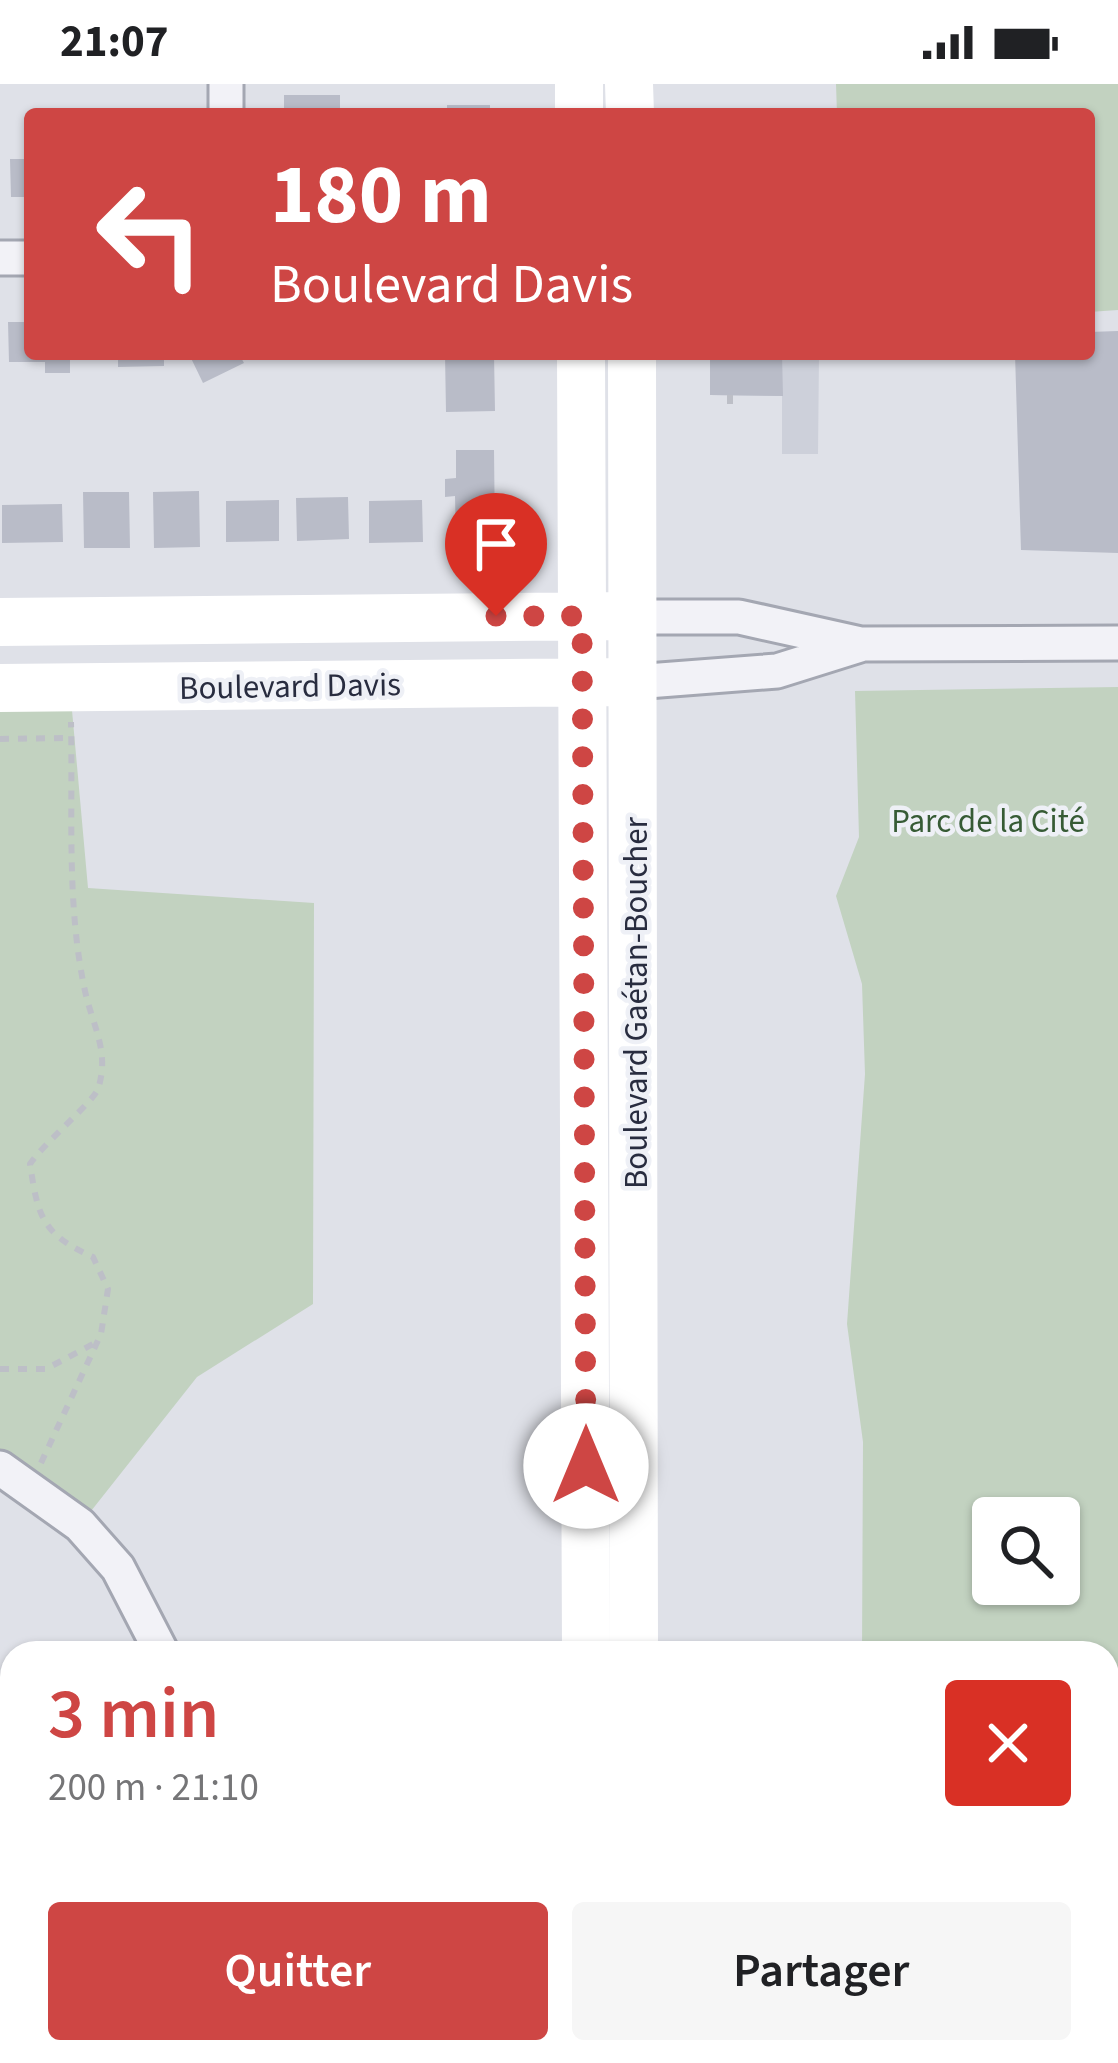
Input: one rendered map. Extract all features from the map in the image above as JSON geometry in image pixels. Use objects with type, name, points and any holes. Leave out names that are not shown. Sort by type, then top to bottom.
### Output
[{"type":"main road","name":"Boulevard Gaétan-Boucher","points":[[581,360],[586,1641]]},
{"type":"main road","name":"Boulevard Gaétan-Boucher","points":[[632,360],[634,1641]]},
{"type":"main road","name":"Boulevard Davis","points":[[0,622],[631,617]]},
{"type":"main road","name":"Boulevard Davis","points":[[0,688],[634,682]]},
{"type":"street","name":"Boulevard Davis","points":[[631,617],[739,617],[861,644],[1118,643]]},
{"type":"street","name":"Boulevard Davis","points":[[634,682],[777,671],[861,644]]},
{"type":"street","points":[[0,1468],[80,1525],[118,1568],[156,1641]]},
{"type":"path","points":[[730,395],[730,412]]},
{"type":"path","points":[[29,1488],[97,1343],[108,1289],[93,1256],[57,1241],[37,1209],[30,1164],[50,1135],[95,1096],[106,1060],[85,990],[74,896],[70,688]]},
{"type":"path","points":[[0,739],[71,738]]},
{"type":"path","points":[[0,1370],[46,1369],[97,1343]]},
{"type":"shaded area","points":[[710,360],[819,360],[818,454],[782,454],[782,396],[710,395]]},
{"type":"green space","points":[[836,84],[1118,84],[1118,310],[1095,312],[1095,108],[837,108]]},
{"type":"green space","name":"Parc de la Cité","points":[[1118,687],[1118,1641],[862,1641],[863,1442],[847,1324],[865,1074],[862,984],[836,896],[859,837],[855,691]]},
{"type":"green space","points":[[0,688],[70,688],[88,888],[314,903],[313,1304],[197,1377],[80,1525],[0,1468]]},
{"type":"building","points":[[284,95],[340,95],[340,108],[284,108]]},
{"type":"building","points":[[447,105],[490,105],[490,108]]},
{"type":"building","points":[[10,159],[24,159],[24,197],[11,197]]},
{"type":"building","points":[[8,322],[24,322],[24,360],[70,360],[70,373],[45,373],[45,362],[9,362]]},
{"type":"building","points":[[1118,331],[1118,553],[1021,550],[1015,360],[1095,360],[1095,332]]},
{"type":"building","points":[[118,360],[164,360],[164,366],[118,367]]},
{"type":"building","points":[[192,360],[244,363],[203,383]]},
{"type":"building","points":[[445,360],[494,360],[495,411],[446,412]]},
{"type":"building","points":[[710,360],[782,360],[783,396],[710,395]]},
{"type":"building","points":[[456,450],[494,450],[495,539],[456,540],[455,496],[445,497],[445,479],[456,478]]},
{"type":"building","points":[[199,491],[200,547],[154,548],[153,492]]},
{"type":"building","points":[[83,492],[129,492],[130,548],[84,548]]},
{"type":"building","points":[[348,497],[349,539],[297,541],[296,498]]},
{"type":"building","points":[[279,500],[279,541],[226,542],[226,501]]},
{"type":"building","points":[[422,500],[423,542],[369,543],[369,501]]},
{"type":"building","points":[[62,504],[63,542],[2,543],[2,505]]},
{"type":"route","points":[[496,616],[582,616],[586,1466]]}]
